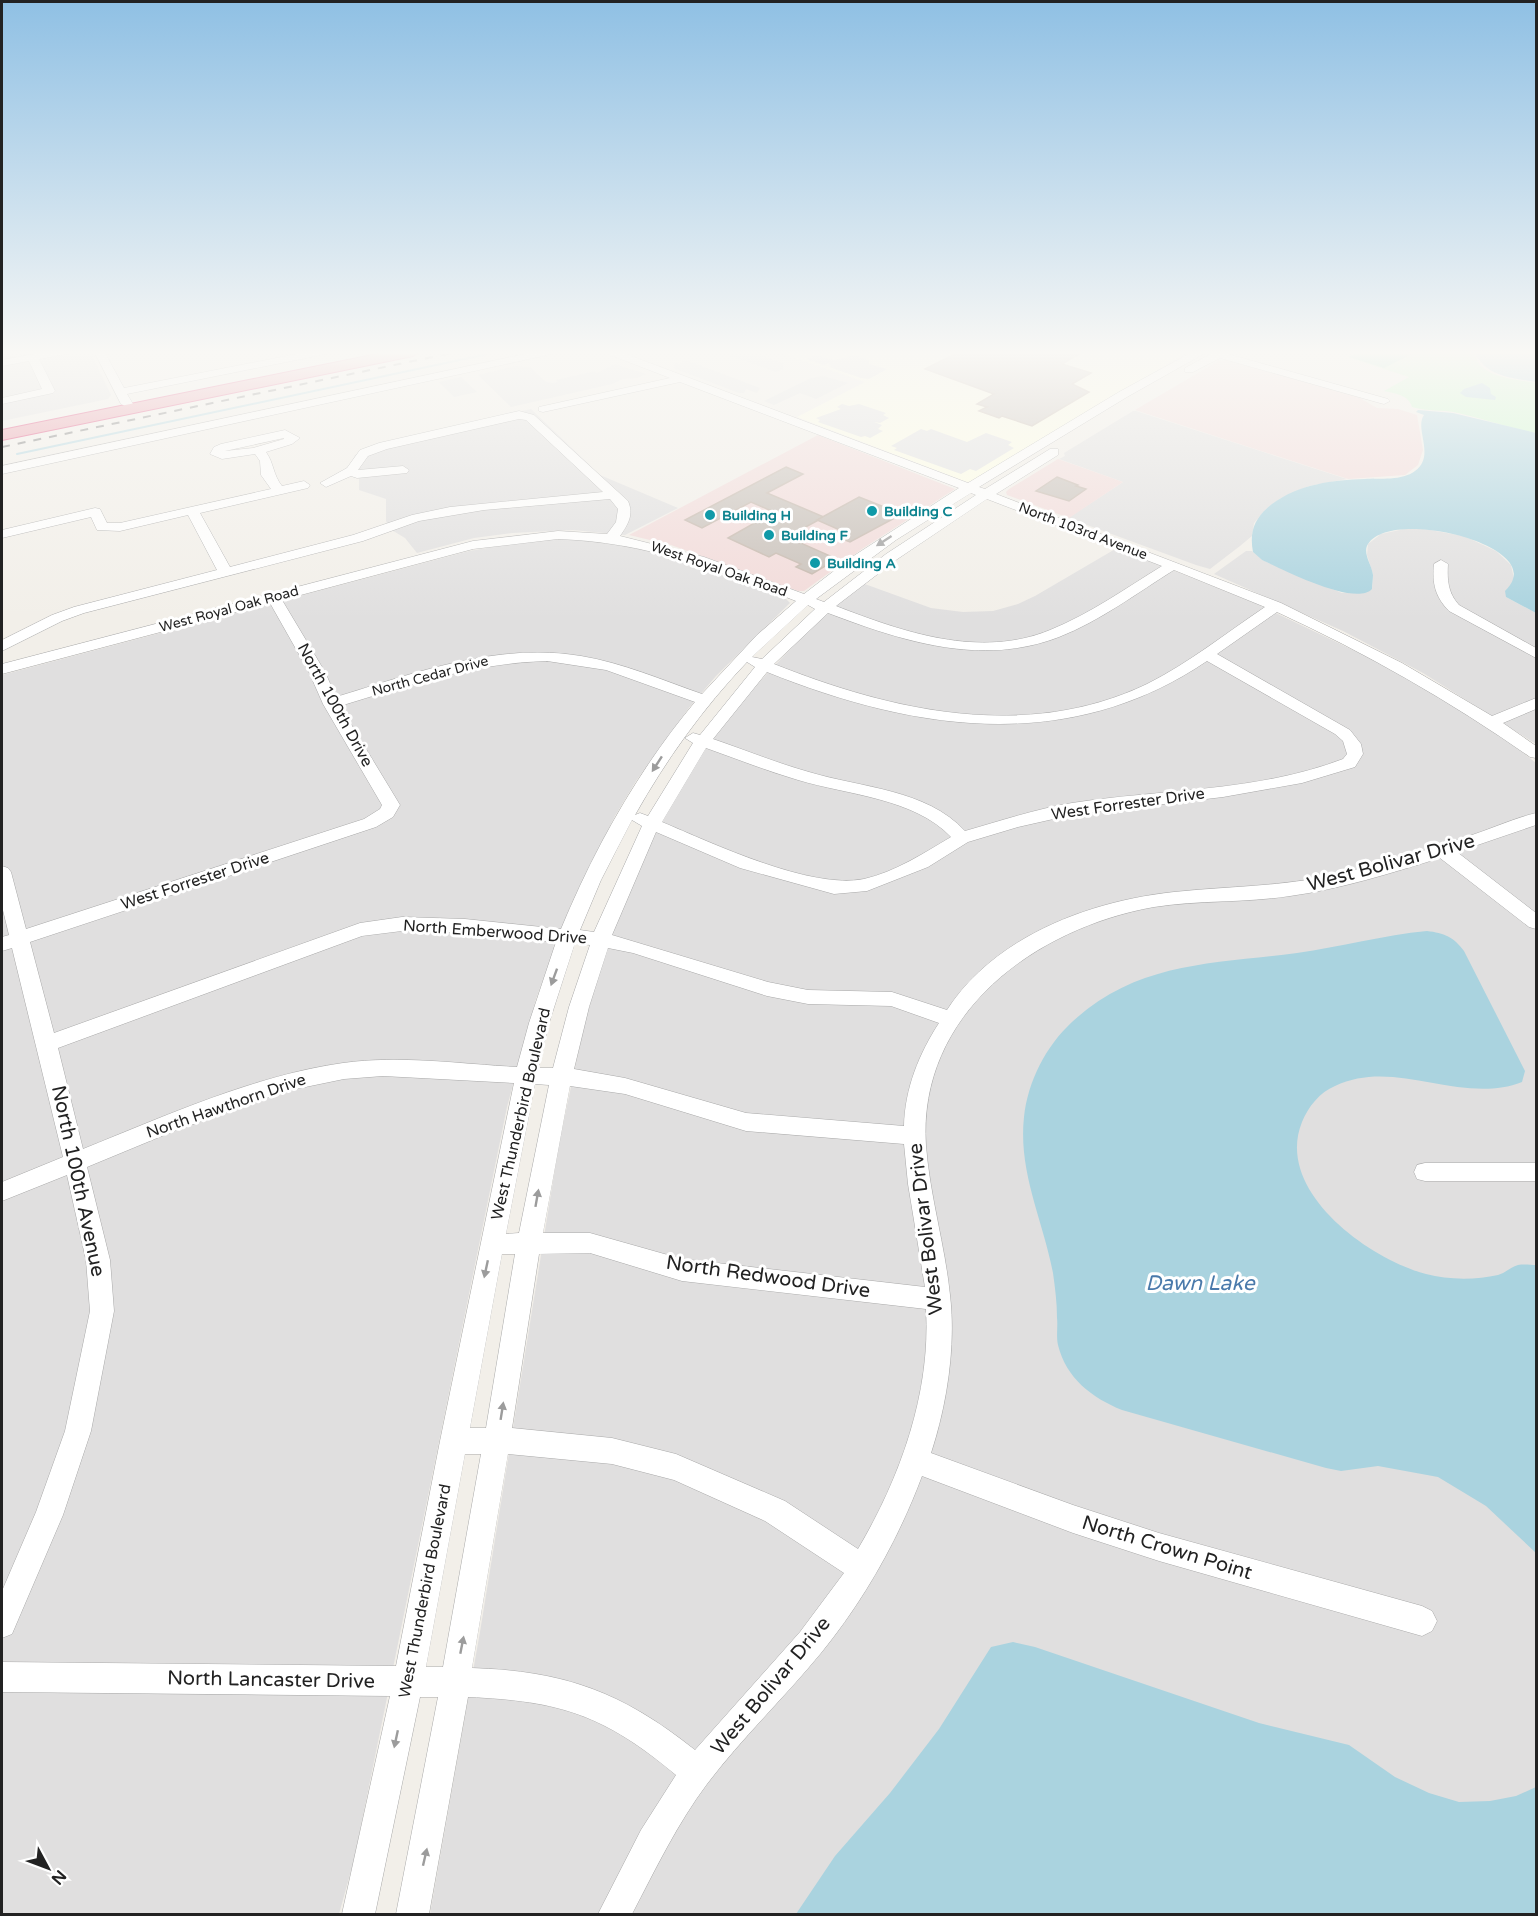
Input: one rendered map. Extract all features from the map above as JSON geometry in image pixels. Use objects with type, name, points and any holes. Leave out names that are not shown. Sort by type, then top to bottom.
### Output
[{"type":"street","points":[[2,470],[139,440]]},
{"type":"street","points":[[255,440],[221,448],[216,454],[226,456],[292,440]]},
{"type":"street","points":[[2,534],[95,513],[102,527],[109,528],[278,490],[315,489],[351,471],[364,453],[408,440]]},
{"type":"street","points":[[556,440],[623,504],[626,511],[624,519],[612,537]]},
{"type":"street","name":"North 103rd Avenue","points":[[845,440],[1276,606],[1402,668],[1491,722],[1536,753]]},
{"type":"street","name":"West Thunderbird Boulevard","points":[[358,1914],[408,1682],[453,1440],[539,1021],[569,935],[598,869],[627,814],[679,734],[705,700],[754,661],[814,603],[867,561],[978,491],[1047,440]]},
{"type":"street","name":"West Thunderbird Boulevard","points":[[978,491],[1059,449],[1038,446]]},
{"type":"street","points":[[258,449],[266,460],[267,475],[278,490]]},
{"type":"street","points":[[351,471],[357,474],[403,470]]},
{"type":"street","points":[[2,646],[71,612],[358,538],[399,516],[615,495]]},
{"type":"street","points":[[192,511],[226,573]]},
{"type":"street","name":"West Royal Oak Road","points":[[2,669],[503,539],[567,535],[612,537],[663,548],[929,643],[970,647],[1005,645],[1041,638],[1075,623],[1173,565]]},
{"type":"street","points":[[1441,564],[1441,591],[1454,608],[1536,654]]},
{"type":"street","name":"North 100th Drive","points":[[273,598],[317,672],[331,704],[391,805],[387,813]]},
{"type":"street","points":[[754,661],[834,692],[888,708],[950,718],[1009,719],[1066,714],[1112,703],[1163,681],[1276,606]]},
{"type":"street","name":"West Forrester Drive","points":[[627,814],[746,864],[834,888],[867,885],[922,863],[962,838],[1015,822],[1071,809],[1223,792],[1302,778],[1349,763],[1355,754],[1354,743],[1346,734],[1205,654]]},
{"type":"street","name":"North Cedar Drive","points":[[331,704],[477,662],[526,656],[593,663],[705,700]]},
{"type":"street","name":"West Thunderbird Boulevard","points":[[412,1914],[428,1844],[529,1244],[560,1077],[579,999],[599,939],[627,871],[676,780],[754,661]]},
{"type":"street","points":[[1491,722],[1536,703]]},
{"type":"street","points":[[679,734],[803,776],[921,806],[946,821],[962,838]]},
{"type":"street","name":"West Forrester Drive","points":[[10,942],[370,823],[387,813]]},
{"type":"street","name":"West Bolivar Drive","points":[[615,1914],[666,1816],[697,1772],[824,1625],[863,1569],[895,1509],[915,1460],[932,1388],[938,1299],[919,1192],[914,1136],[915,1108],[923,1076],[935,1047],[970,992],[993,970],[1028,945],[1065,927],[1106,912],[1156,901],[1304,888],[1384,869],[1536,819]]},
{"type":"street","points":[[1443,851],[1536,922]]},
{"type":"street","name":"North 100th Avenue","points":[[2,873],[10,942],[47,1044],[98,1260],[102,1311],[78,1431],[49,1515],[2,1624]]},
{"type":"street","name":"North Emberwood Drive","points":[[47,1044],[360,930],[402,924],[465,926],[599,939],[635,947],[767,989],[808,997],[892,999],[951,1019]]},
{"type":"street","name":"North Hawthorn Drive","points":[[2,1192],[254,1093],[315,1075],[383,1068],[560,1077],[625,1086],[746,1122],[914,1136]]},
{"type":"street","points":[[1425,1172],[1536,1172]]},
{"type":"street","name":"North Redwood Drive","points":[[492,1244],[590,1243],[682,1270],[938,1299]]},
{"type":"street","points":[[453,1440],[526,1441],[612,1451],[676,1467],[775,1511],[863,1569]]},
{"type":"street","name":"North Crown Point","points":[[915,1460],[1072,1519],[1149,1544],[1422,1622]]},
{"type":"street","name":"North Lancaster Drive","points":[[2,1677],[408,1682],[538,1688],[581,1699],[619,1714],[647,1732],[697,1772]]},
{"type":"shaded area","points":[[396,440],[564,440],[600,475],[678,508],[625,535],[573,530],[512,533],[474,538],[417,553],[405,538],[390,529],[386,521],[386,499],[359,490],[359,479],[349,466],[355,455],[368,447]]},
{"type":"shaded area","points":[[808,440],[832,440],[955,489],[862,549],[804,591],[798,591],[671,545],[629,535]]},
{"type":"shaded area","points":[[858,440],[1042,440],[975,481],[967,482]]},
{"type":"shaded area","points":[[901,440],[1007,440],[1012,442],[1008,445],[1014,448],[976,471],[970,469],[961,474],[894,450],[897,448],[891,446]]},
{"type":"shaded area","points":[[1085,440],[1227,440],[1347,479],[1309,486],[1281,498],[1266,509],[1254,523],[1252,536],[1210,569],[1068,518],[1123,482],[1059,459],[1065,456],[1064,453]]},
{"type":"shaded area","points":[[1229,440],[1421,440],[1423,450],[1418,465],[1405,475],[1348,479]]},
{"type":"shaded area","points":[[1058,459],[1123,482],[1069,518],[1007,495],[1006,492],[1009,489]]},
{"type":"shaded area","points":[[1404,529],[1424,529],[1464,536],[1496,551],[1511,565],[1514,579],[1506,597],[1536,613],[1536,744],[1423,673],[1343,631],[1214,574],[1246,551],[1252,551],[1262,560],[1342,593],[1372,589],[1373,574],[1367,555],[1368,544],[1381,534]]},
{"type":"shaded area","points":[[564,539],[622,543],[679,559],[786,599],[790,603],[716,676],[688,709],[636,781],[615,816],[572,902],[536,999],[507,1107],[354,1860],[339,1914],[2,1914],[2,675],[469,551],[533,540]]},
{"type":"shaded area","points":[[1117,548],[1255,603],[1376,661],[1507,740],[1536,763],[1536,1914],[430,1914],[480,1632],[559,1144],[584,1025],[604,956],[622,905],[652,841],[675,797],[704,751],[743,699],[818,620],[862,583],[931,608],[963,612],[993,611],[1018,604],[1035,596]]},
{"type":"water","points":[[1423,440],[1536,440],[1536,613],[1506,597],[1505,591],[1513,579],[1511,565],[1499,553],[1479,542],[1454,534],[1402,529],[1381,534],[1366,548],[1373,578],[1372,589],[1363,593],[1350,593],[1318,585],[1262,560],[1253,552],[1252,537],[1257,519],[1282,497],[1317,484],[1404,476],[1421,465],[1424,450]]},
{"type":"water","name":"Dawn Lake","points":[[1427,931],[1448,936],[1464,951],[1525,1071],[1522,1082],[1499,1088],[1476,1089],[1405,1078],[1358,1078],[1335,1086],[1315,1101],[1302,1122],[1297,1148],[1302,1173],[1314,1196],[1332,1218],[1354,1238],[1403,1266],[1435,1276],[1462,1279],[1498,1275],[1518,1265],[1536,1265],[1536,1553],[1486,1506],[1438,1477],[1378,1466],[1341,1471],[1326,1468],[1122,1410],[1091,1393],[1067,1367],[1058,1345],[1053,1273],[1028,1177],[1023,1137],[1024,1117],[1034,1077],[1046,1053],[1063,1031],[1097,1002],[1123,987],[1150,976],[1178,969],[1297,953]]},
{"type":"water","points":[[1013,1642],[1035,1647],[1259,1723],[1349,1745],[1395,1777],[1429,1793],[1459,1802],[1490,1801],[1516,1796],[1536,1787],[1536,1914],[796,1914],[835,1856],[890,1793],[939,1729],[991,1647]]},
{"type":"building","points":[[786,467],[803,474],[767,493],[824,517],[787,537],[837,559],[812,574],[796,567],[801,564],[776,553],[769,557],[728,538],[774,512],[751,502],[702,528],[685,520]]},
{"type":"building","points":[[1057,477],[1086,489],[1069,501],[1036,491]]},
{"type":"building","points":[[859,497],[902,514],[850,542],[832,535],[840,530],[817,520]]},
{"type":"waterway","points":[[17,454],[81,440]]},
{"type":"railway","points":[[2,447],[33,440]]},
{"type":"place","name":"Building C","points":[[872,511]]},
{"type":"place","name":"Building H","points":[[710,515]]},
{"type":"place","name":"Building F","points":[[769,535]]},
{"type":"place","name":"Building A","points":[[815,563]]}]
